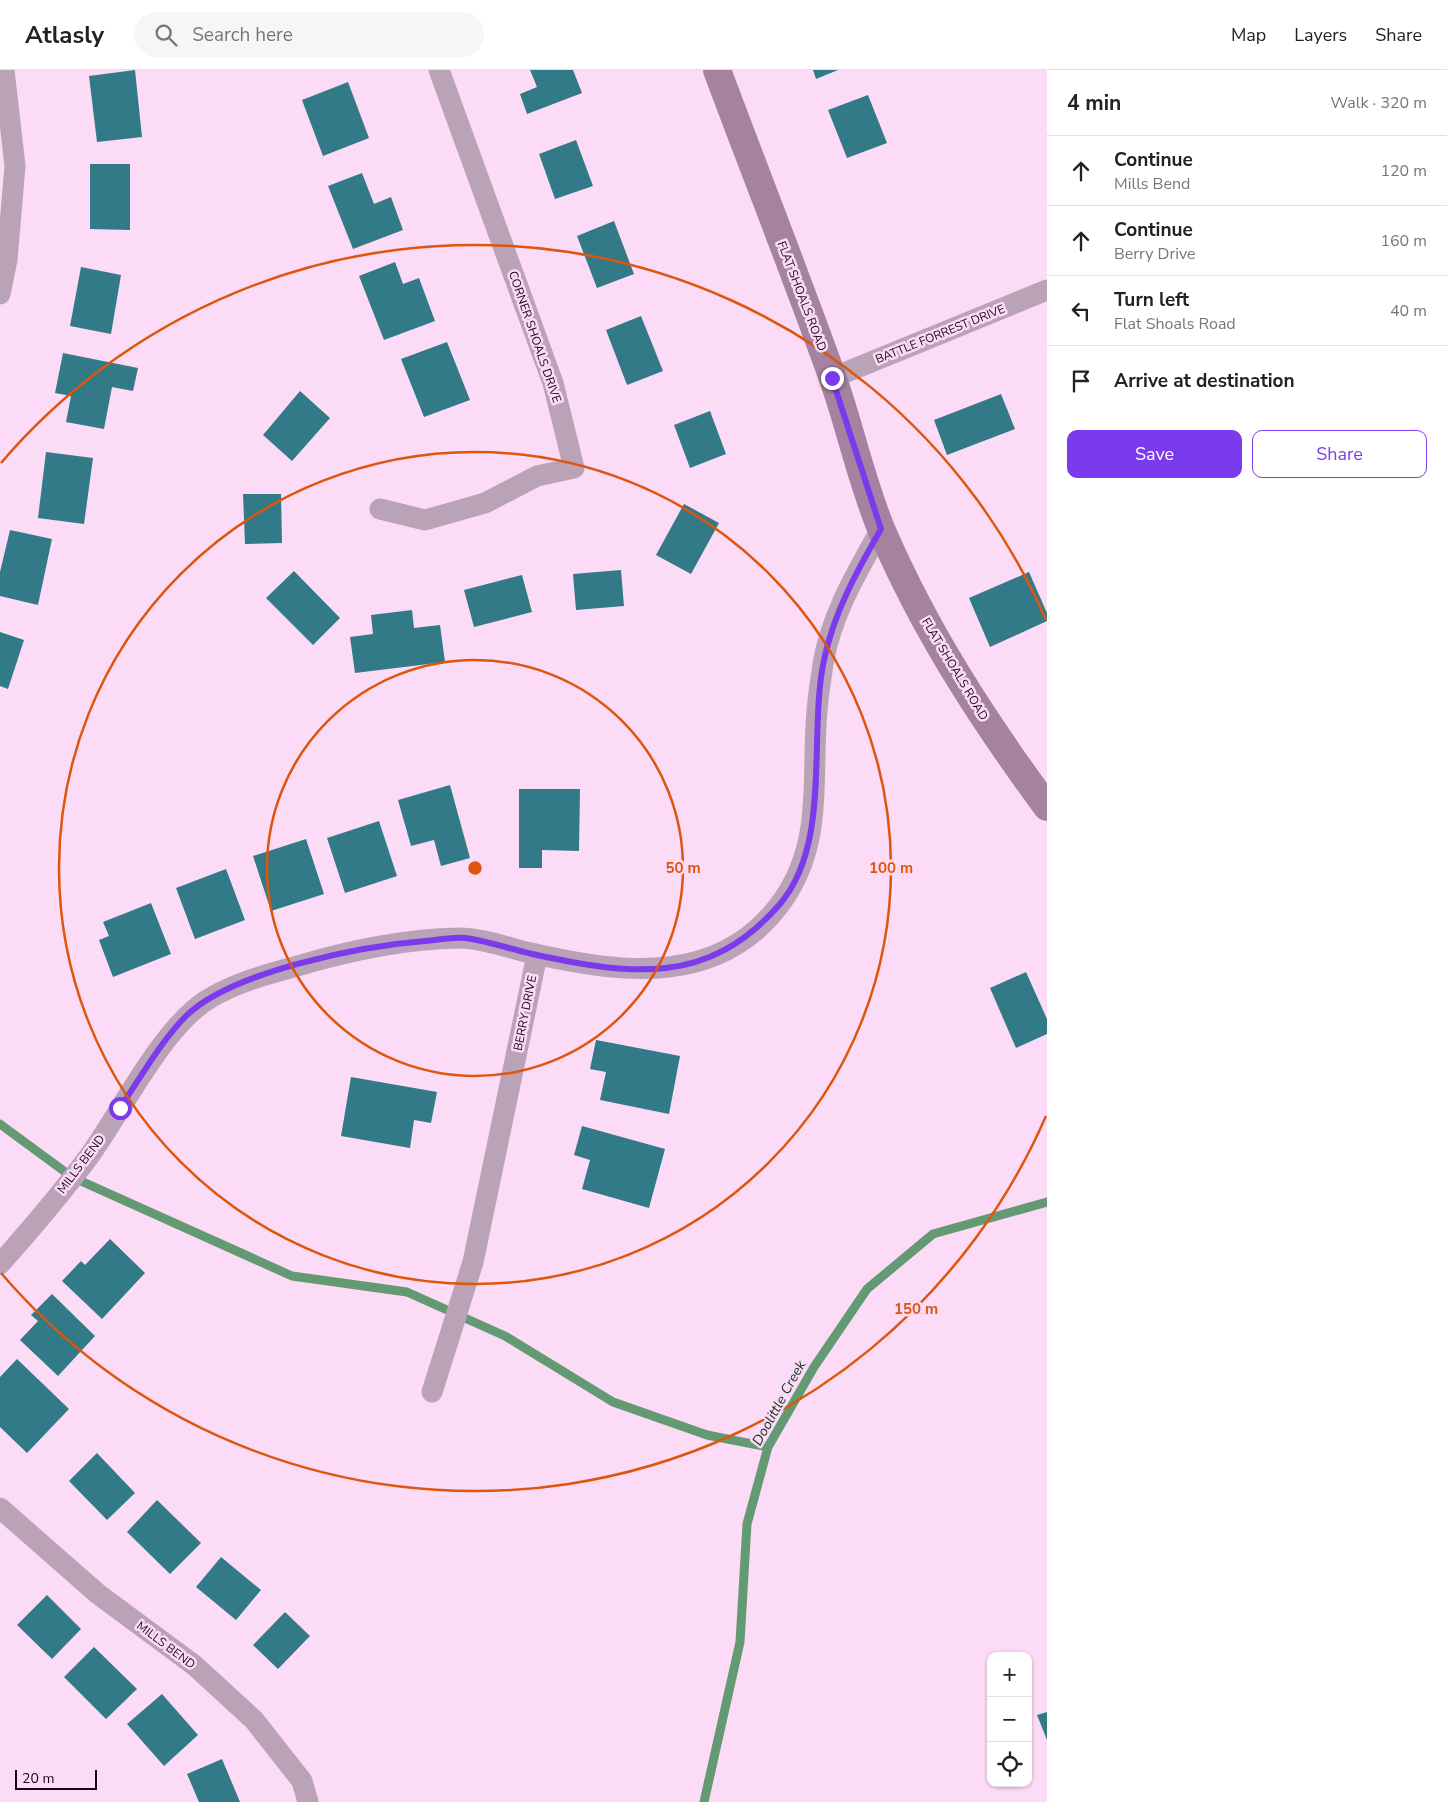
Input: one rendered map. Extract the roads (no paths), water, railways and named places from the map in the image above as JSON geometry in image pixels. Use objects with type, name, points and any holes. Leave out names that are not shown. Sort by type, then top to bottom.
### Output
[{"type":"main road","name":"FLAT SHOALS ROAD","points":[[717,70],[832,378],[881,529],[915,601],[954,671],[998,740],[1047,807]]},
{"type":"street","points":[[0,294],[7,260],[15,166],[4,70]]},
{"type":"street","name":"CORNER SHOALS DRIVE","points":[[380,509],[425,520],[485,503],[537,476],[574,468],[553,383],[439,70]]},
{"type":"street","name":"BATTLE FORREST DRIVE","points":[[832,378],[1047,290]]},
{"type":"street","points":[[536,954],[598,966],[637,969],[678,967],[715,956],[735,946],[759,926],[782,901],[799,872],[813,823],[816,710],[824,660],[842,600],[881,529]]},
{"type":"street","name":"MILLS BEND","points":[[0,1264],[90,1155],[161,1048],[186,1016],[208,998],[243,982],[341,953],[409,942],[463,938],[536,954]]},
{"type":"street","name":"BERRY DRIVE","points":[[432,1392],[473,1262],[536,954]]},
{"type":"street","name":"MILLS BEND","points":[[0,1508],[98,1594],[194,1665],[254,1720],[302,1782],[308,1802]]},
{"type":"waterway","points":[[0,1124],[72,1177],[292,1276],[407,1292],[505,1336],[613,1402],[707,1435],[768,1447]]},
{"type":"waterway","name":"Doolittle Creek","points":[[704,1802],[740,1642],[747,1524],[768,1447],[814,1367],[867,1289],[933,1234],[1047,1202]]}]
